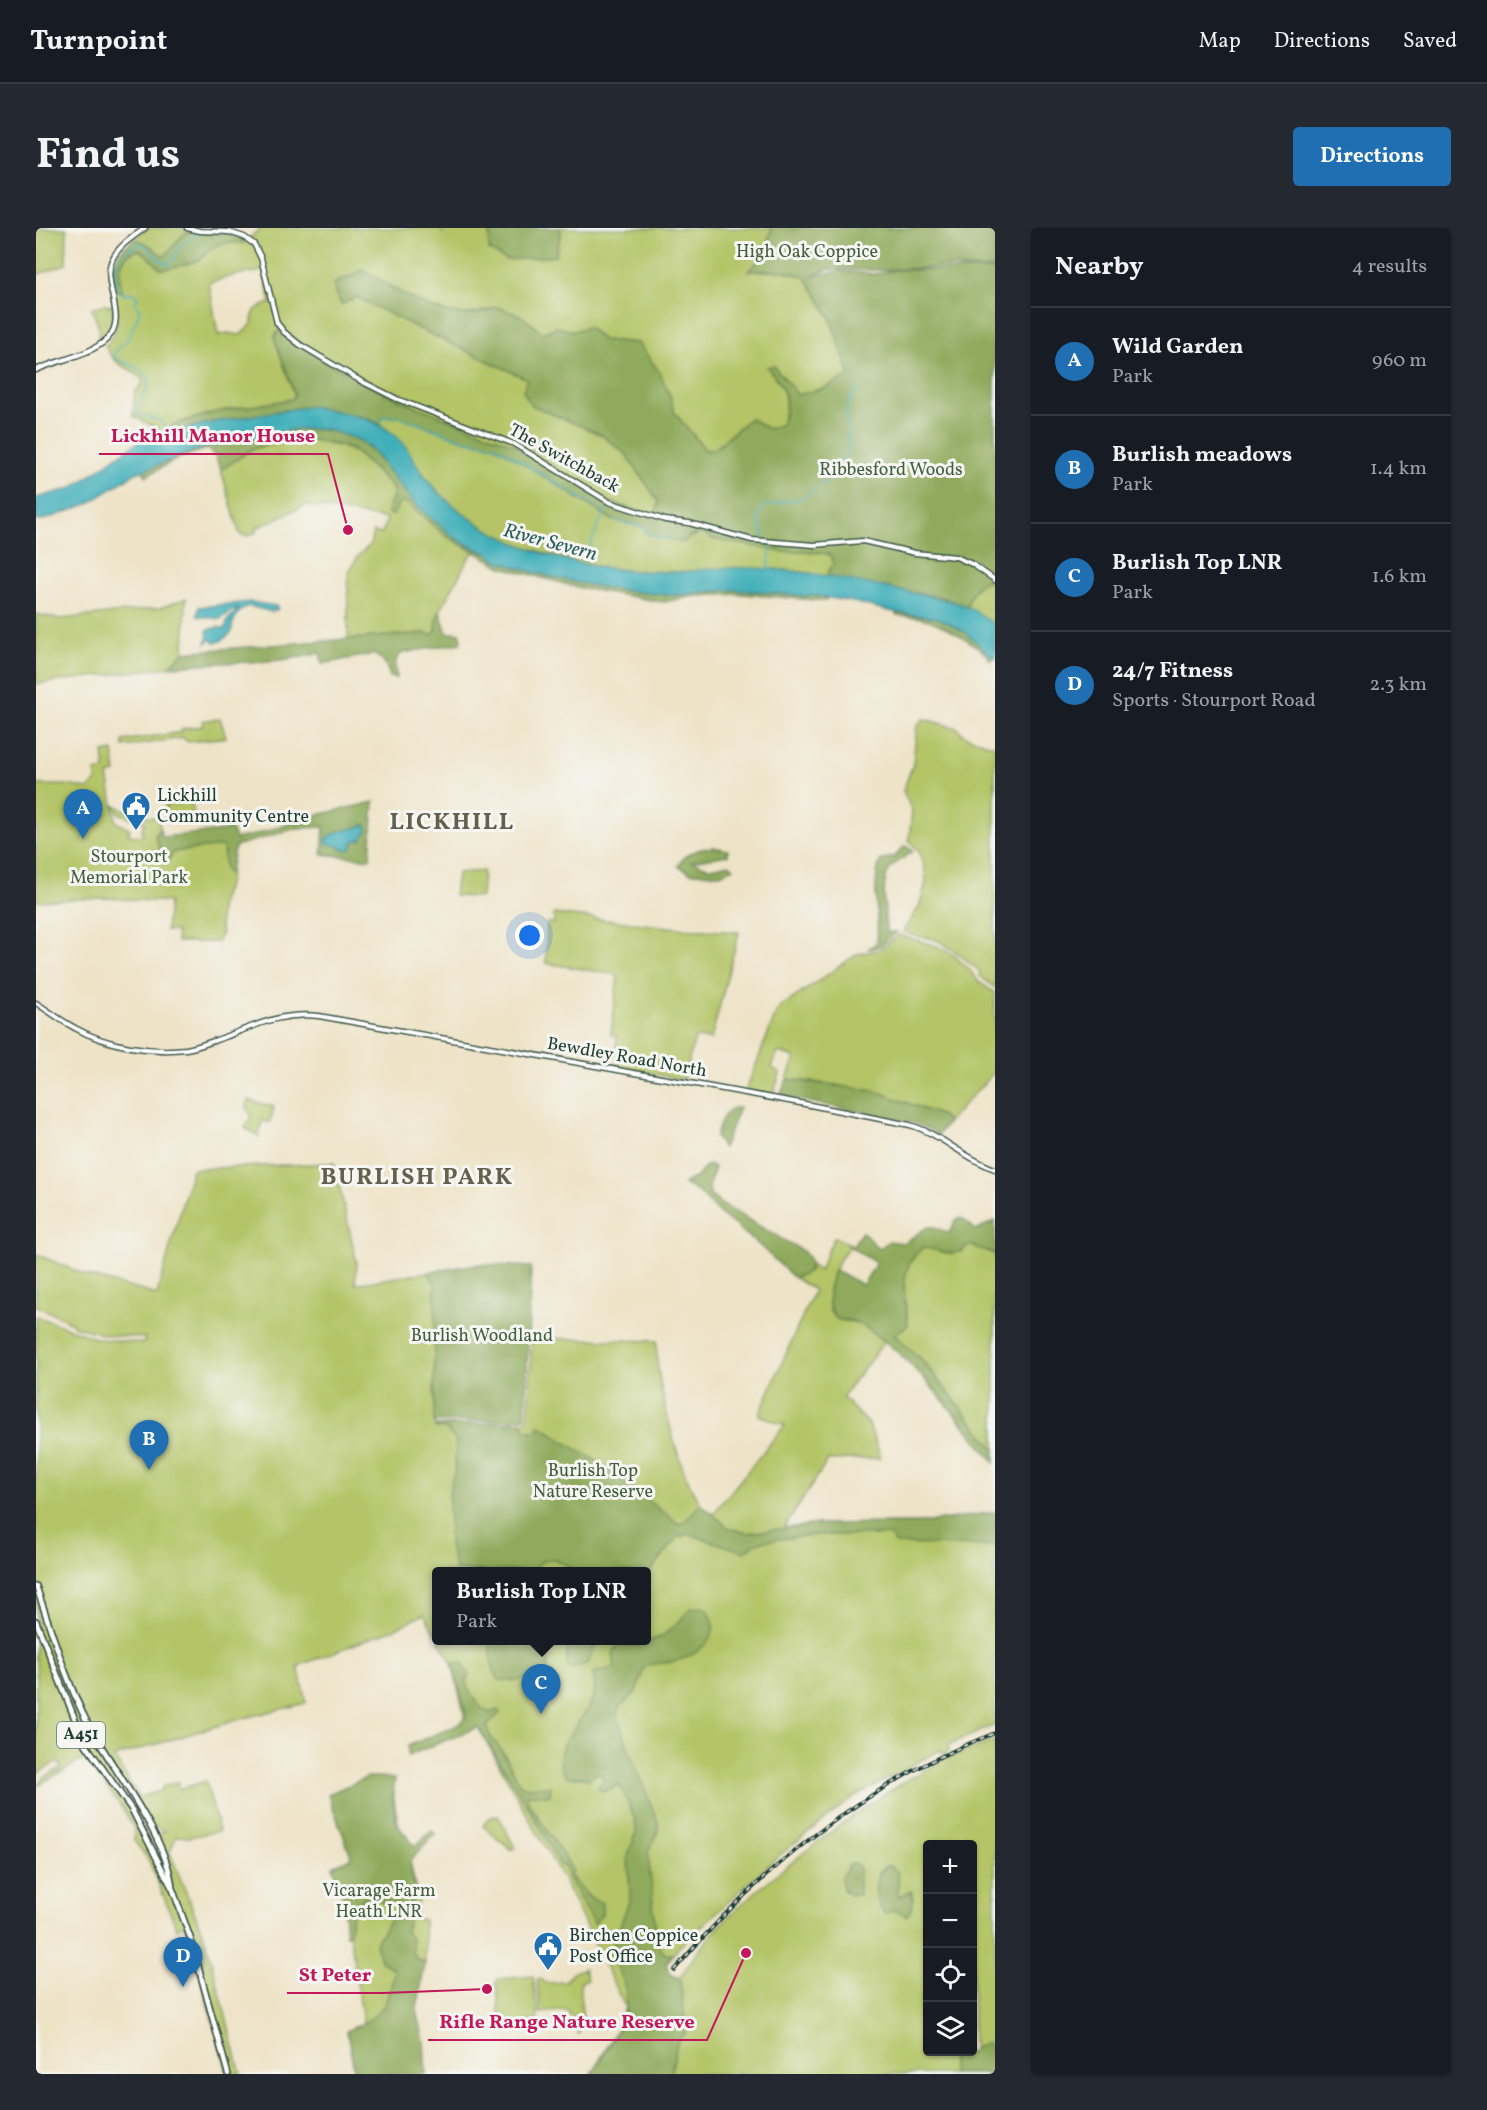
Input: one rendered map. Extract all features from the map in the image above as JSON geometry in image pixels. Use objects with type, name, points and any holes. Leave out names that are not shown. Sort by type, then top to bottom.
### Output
[{"type":"main road","points":[[36,370],[90,350],[110,336],[116,321],[110,286],[112,261],[124,245],[145,228]]},
{"type":"main road","name":"The Switchback","points":[[189,229],[230,232],[254,244],[261,258],[277,323],[299,344],[359,380],[398,399],[514,444],[609,502],[665,520],[689,523],[752,540],[813,545],[862,541],[915,553],[956,557],[972,564],[995,580]]},
{"type":"main road","name":"Bewdley Road North","points":[[36,1003],[74,1028],[93,1036],[129,1047],[150,1048],[195,1047],[286,1016],[301,1014],[792,1101],[920,1128],[970,1159],[995,1169]]},
{"type":"main road","name":"A451","points":[[36,1587],[82,1712],[154,1836],[167,1866],[172,1890]]},
{"type":"main road","name":"A451","points":[[36,1621],[84,1742],[124,1799],[172,1890],[191,1940],[228,2074]]},
{"type":"green space","points":[[44,228],[66,228],[66,264],[36,275],[36,233]]},
{"type":"green space","points":[[148,228],[182,228],[189,232],[183,235],[165,256],[162,256],[150,246],[133,240]]},
{"type":"green space","points":[[260,228],[439,228],[442,233],[447,228],[490,228],[489,236],[506,260],[555,256],[561,234],[560,228],[772,228],[762,257],[749,271],[784,271],[806,277],[830,317],[850,375],[825,388],[797,395],[782,375],[767,367],[778,381],[784,394],[785,408],[781,425],[768,429],[750,418],[715,448],[706,451],[674,412],[670,395],[638,343],[603,340],[588,327],[574,331],[556,327],[543,333],[521,316],[497,307],[479,313],[461,314],[444,311],[410,298],[363,270],[356,297],[527,379],[531,405],[600,434],[626,454],[659,502],[655,516],[609,502],[538,458],[428,412],[275,340],[295,396],[292,399],[201,416],[171,426],[173,429],[159,434],[157,428],[133,416],[135,392],[143,380],[117,362],[105,345],[111,339],[116,327],[117,313],[113,291],[120,285],[122,263],[128,255],[139,250],[148,255],[161,269],[169,268],[199,260],[217,245],[243,243],[247,240],[252,242],[250,238]],"holes":[[[263,271],[271,303],[256,309],[252,324],[240,335],[228,333],[218,335],[209,283],[235,275]]]},
{"type":"green space","points":[[490,228],[560,228],[561,234],[555,256],[506,260],[489,250]]},
{"type":"green space","name":"Ribbesford Woods","points":[[772,228],[995,228],[995,268],[829,269],[811,276],[840,271],[875,274],[895,270],[995,270],[995,585],[987,580],[979,584],[967,606],[940,597],[859,584],[826,576],[834,563],[829,554],[804,551],[784,552],[713,539],[701,533],[690,536],[683,543],[657,537],[646,533],[644,527],[614,521],[496,446],[464,440],[400,417],[383,417],[380,424],[367,418],[311,406],[184,429],[173,429],[171,426],[216,412],[292,399],[295,395],[275,340],[275,335],[281,329],[330,364],[397,399],[514,444],[609,502],[655,516],[659,502],[626,454],[600,434],[531,405],[523,391],[527,379],[356,297],[341,305],[333,284],[363,270],[410,298],[444,311],[461,314],[479,313],[497,307],[521,316],[543,333],[556,327],[574,331],[588,327],[603,340],[638,343],[658,370],[670,395],[674,412],[706,451],[716,448],[750,418],[768,429],[781,425],[786,408],[785,394],[767,367],[773,365],[798,395],[825,388],[850,375],[830,317],[806,277],[784,271],[748,271],[762,257]]},
{"type":"green space","points":[[189,232],[228,233],[247,240],[243,243],[217,245],[199,260],[164,269],[161,269],[139,250],[132,252],[121,266],[120,279],[123,292],[113,291],[112,272],[115,261],[121,251],[131,242],[142,241],[165,256],[183,235]]},
{"type":"green space","points":[[105,304],[112,305],[114,317],[110,332],[98,343],[99,326],[91,308]]},
{"type":"green space","points":[[383,417],[400,417],[464,440],[496,446],[614,521],[644,527],[657,537],[685,540],[701,533],[713,539],[784,552],[804,551],[830,554],[834,563],[826,576],[767,569],[657,572],[613,569],[541,552],[497,534],[453,506],[432,484],[397,439],[380,424]]},
{"type":"green space","points":[[296,429],[321,430],[354,438],[377,457],[424,512],[460,541],[491,555],[494,559],[514,566],[580,583],[648,593],[676,595],[739,590],[812,595],[826,597],[826,601],[742,594],[696,596],[663,602],[576,587],[502,567],[446,536],[404,501],[398,505],[393,515],[388,514],[394,493],[391,486],[353,450],[294,434],[283,436],[276,443],[252,449],[221,470],[215,456],[207,449],[179,458],[146,476],[142,470],[199,449]]},
{"type":"green space","points":[[294,434],[343,447],[356,453],[391,486],[394,493],[393,515],[398,505],[404,500],[446,536],[474,552],[439,613],[436,631],[432,635],[425,633],[348,639],[348,573],[358,556],[370,545],[373,532],[382,534],[387,519],[306,505],[256,528],[256,532],[248,536],[240,535],[221,470],[252,449],[276,443],[283,436]]},
{"type":"green space","points":[[987,580],[995,585],[995,626],[967,606],[974,590]]},
{"type":"green space","points":[[186,598],[184,652],[169,667],[36,684],[36,614],[61,619],[160,608]]},
{"type":"green space","points":[[440,612],[447,633],[460,633],[461,643],[402,653],[396,661],[397,678],[390,677],[384,663],[373,654],[322,664],[320,653],[283,660],[169,667],[184,652],[425,633],[432,635],[436,631]]},
{"type":"green space","points":[[896,612],[939,618],[965,632],[994,657],[990,660],[977,647],[944,627],[923,618],[896,615]]},
{"type":"green space","points":[[220,718],[226,737],[188,742],[183,738],[124,747],[123,741],[182,732],[182,729],[203,726],[202,721]]},
{"type":"green space","points":[[923,719],[957,728],[965,736],[995,746],[995,988],[979,975],[980,971],[948,946],[936,940],[903,931],[919,907],[926,883],[919,852],[909,840],[912,811],[903,791],[913,764],[917,725]]},
{"type":"green space","name":"Stourport Memorial Park","points":[[113,751],[116,773],[108,775],[116,822],[130,829],[128,834],[143,835],[142,829],[145,823],[118,813],[114,805],[139,816],[159,818],[160,829],[157,831],[156,839],[166,863],[174,852],[223,846],[225,870],[230,874],[222,898],[220,920],[222,933],[217,942],[177,942],[176,931],[166,931],[169,902],[106,898],[36,901],[36,785],[68,785],[88,789],[96,782],[96,772],[105,770],[103,753]]},
{"type":"green space","points":[[192,801],[194,815],[166,818],[165,805]]},
{"type":"green space","points":[[374,802],[370,859],[322,854],[324,827],[297,828],[236,846],[230,874],[225,870],[223,846],[178,851],[173,853],[166,864],[155,836],[160,829],[162,837],[231,829],[235,839],[313,816]],"holes":[[[363,825],[360,840],[355,839],[353,846],[341,848],[327,843],[338,831],[347,831]]]},
{"type":"green space","points":[[905,846],[913,851],[890,869],[884,890],[886,932],[897,932],[880,946],[868,949],[877,942],[876,880],[880,861],[895,856]]},
{"type":"green space","points":[[713,847],[728,850],[728,855],[691,861],[710,868],[729,864],[734,868],[720,874],[690,873],[678,866],[692,852]]},
{"type":"green space","points":[[483,871],[481,897],[454,896],[457,873]]},
{"type":"green space","points":[[554,914],[687,929],[739,932],[711,1039],[695,1038],[683,1080],[615,1066],[620,1049],[616,1047],[617,1036],[611,1035],[618,975],[546,963],[547,923],[554,923]]},
{"type":"green space","points":[[899,935],[951,953],[969,969],[979,982],[995,993],[995,1071],[948,1122],[942,1116],[837,1085],[787,1079],[795,1057],[778,1052],[771,1067],[780,1073],[773,1095],[746,1090],[777,1011],[857,954],[879,950]]},
{"type":"green space","points":[[787,1079],[876,1091],[942,1116],[948,1122],[938,1135],[914,1124],[870,1114],[867,1111],[860,1112],[780,1096]]},
{"type":"green space","points":[[249,1100],[274,1107],[270,1122],[262,1121],[259,1136],[245,1128],[251,1117],[247,1107]]},
{"type":"green space","points":[[734,1108],[739,1108],[723,1148],[715,1137],[724,1116]]},
{"type":"green space","name":"Burlish Top Nature Reserve","points":[[334,1163],[357,1263],[355,1284],[428,1272],[435,1282],[435,1426],[523,1422],[528,1418],[532,1338],[657,1341],[663,1398],[682,1466],[697,1498],[713,1514],[785,1425],[759,1415],[814,1290],[793,1277],[810,1270],[811,1265],[819,1271],[834,1237],[853,1245],[841,1258],[832,1278],[829,1290],[830,1310],[836,1319],[861,1325],[884,1342],[842,1397],[869,1425],[881,1458],[828,1460],[784,1528],[820,1524],[923,1523],[995,1512],[995,1725],[950,1744],[948,1752],[943,1754],[940,1750],[852,1798],[775,1859],[679,1947],[666,1964],[670,1974],[680,1978],[693,1958],[722,1923],[825,1836],[889,1791],[940,1762],[943,1757],[948,1755],[951,1757],[995,1740],[995,2061],[987,2044],[977,2048],[977,1840],[923,1840],[923,2056],[955,2056],[952,2057],[953,2074],[592,2074],[620,2023],[625,2007],[563,1879],[478,1727],[465,1718],[452,1663],[441,1645],[651,1645],[651,1567],[432,1567],[432,1628],[424,1614],[394,1629],[298,1666],[306,1703],[240,1719],[114,1757],[139,1797],[161,1791],[162,1787],[178,1782],[180,1789],[206,1781],[219,1831],[190,1837],[176,1836],[170,1853],[207,1944],[241,2074],[228,2074],[184,1924],[177,1929],[149,1861],[134,1840],[134,1829],[125,1812],[86,1758],[36,1786],[44,1777],[61,1768],[58,1761],[36,1774],[36,1316],[97,1339],[144,1343],[145,1338],[106,1335],[73,1326],[73,1323],[66,1319],[36,1306],[36,1254],[85,1275],[157,1295],[192,1169]],"holes":[[[117,1774],[151,1825],[165,1831],[154,1836],[171,1879],[167,1881],[124,1799],[111,1781]]]},
{"type":"green space","points":[[708,1165],[715,1168],[709,1184],[710,1195],[721,1204],[803,1251],[810,1264],[804,1274],[793,1277],[698,1192],[684,1184],[697,1177]]},
{"type":"green space","points":[[959,1218],[976,1230],[995,1221],[995,1254],[969,1245],[963,1250],[952,1253],[923,1247],[909,1265],[904,1283],[908,1325],[894,1335],[921,1359],[995,1450],[995,1463],[936,1392],[905,1359],[864,1326],[853,1321],[837,1319],[829,1304],[834,1270],[863,1285],[876,1263],[849,1246],[853,1245],[862,1232],[879,1249],[889,1241],[904,1243],[927,1227],[934,1227],[949,1233]]},
{"type":"green space","points":[[969,1245],[995,1254],[995,1450],[921,1359],[894,1335],[908,1325],[904,1283],[914,1256],[923,1247],[961,1252]]},
{"type":"green space","name":"Burlish Woodland","points":[[479,1264],[531,1267],[525,1417],[513,1420],[434,1422],[435,1283],[428,1272]]},
{"type":"green space","name":"Burlish Top Nature Reserve","points":[[523,1422],[525,1431],[538,1431],[539,1425],[592,1458],[679,1524],[684,1522],[701,1504],[729,1528],[747,1533],[820,1524],[923,1523],[995,1512],[995,1546],[897,1544],[893,1542],[892,1537],[886,1535],[816,1535],[762,1541],[744,1552],[689,1534],[678,1537],[651,1571],[651,1567],[569,1567],[554,1559],[540,1562],[537,1567],[455,1567],[449,1546],[449,1493],[455,1468],[456,1441],[446,1429],[434,1426]]},
{"type":"green space","points":[[691,1608],[708,1609],[713,1629],[707,1642],[702,1648],[682,1659],[652,1664],[644,1668],[637,1691],[621,1706],[617,1714],[630,1754],[658,1822],[658,1831],[648,1852],[656,1936],[665,1954],[672,1954],[666,1963],[669,1972],[680,1978],[686,2031],[677,2042],[671,2074],[592,2074],[616,2033],[625,2011],[624,1984],[610,1953],[630,1899],[628,1855],[636,1834],[635,1819],[620,1785],[602,1792],[598,1787],[603,1781],[602,1776],[598,1773],[588,1780],[582,1777],[567,1777],[561,1769],[560,1757],[563,1744],[590,1706],[595,1689],[593,1673],[615,1667],[613,1655],[615,1648],[621,1645],[651,1645],[651,1641],[662,1636],[677,1624]]},
{"type":"green space","points":[[490,1645],[550,1645],[548,1669],[538,1676],[518,1680],[499,1680],[492,1665]]},
{"type":"green space","points":[[568,1645],[596,1645],[589,1663],[572,1669],[567,1664]]},
{"type":"green space","points":[[452,1663],[462,1663],[469,1675],[466,1683],[478,1704],[485,1711],[490,1713],[497,1710],[500,1713],[487,1726],[488,1730],[520,1785],[526,1787],[551,1786],[550,1795],[527,1794],[528,1801],[572,1869],[570,1876],[590,1898],[602,1903],[602,1914],[594,1924],[568,1878],[565,1867],[560,1865],[538,1823],[478,1727],[408,1756],[408,1746],[460,1724],[465,1718],[465,1709]]},
{"type":"green space","name":"Vicarage Farm Heath LNR","points":[[368,1777],[395,1779],[393,1803],[395,1816],[402,1832],[415,1846],[432,1831],[435,1834],[410,1861],[415,1894],[412,1898],[406,1932],[412,1940],[415,1957],[425,1963],[417,2010],[424,2041],[426,2074],[355,2074],[347,2031],[376,2015],[385,2002],[395,1970],[381,1961],[375,1944],[399,1905],[379,1901],[370,1896],[363,1899],[353,1911],[350,1934],[346,1935],[343,1897],[333,1866],[352,1858],[328,1794]]},
{"type":"green space","name":"Vicarage Farm Heath LNR","points":[[392,1787],[399,1827],[415,1846],[417,1853],[410,1861],[418,1899],[415,1918],[424,1920],[425,1963],[419,1989],[355,2074],[347,2031],[363,2023],[350,1935],[346,1935],[343,1897],[333,1866],[352,1858],[329,1797]]},
{"type":"green space","points":[[498,1815],[515,1848],[511,1850],[483,1826],[489,1818]]},
{"type":"green space","points":[[855,1863],[859,1866],[859,1895],[851,1895],[843,1890],[841,1878],[849,1865]]},
{"type":"green space","points":[[888,1865],[898,1873],[898,1897],[911,1891],[913,1904],[907,1916],[894,1910],[885,1914],[878,1903],[877,1882],[879,1875]]},
{"type":"green space","points":[[584,1968],[588,1980],[581,1981],[582,2022],[578,2035],[580,2019],[569,2016],[568,2010],[540,2013],[537,1980],[541,1979],[546,1983],[565,1982],[572,1973]]},
{"type":"green space","points":[[533,1976],[538,2020],[504,2025],[501,2023],[496,1982],[498,1979]]},
{"type":"green space","points":[[987,2043],[995,2061],[995,2074],[952,2074],[952,2057],[977,2056],[977,2047]]},
{"type":"water","points":[[311,406],[360,417],[393,433],[429,481],[453,505],[501,537],[537,551],[593,566],[627,570],[684,572],[714,568],[762,568],[788,570],[943,599],[976,611],[995,626],[995,659],[965,632],[939,618],[893,612],[812,595],[729,590],[669,595],[626,590],[580,583],[514,566],[494,559],[491,555],[458,540],[413,501],[371,449],[359,440],[325,429],[296,429],[199,449],[134,474],[88,504],[36,521],[36,498],[72,488],[138,442],[170,430]]},
{"type":"water","points":[[250,602],[276,606],[278,609],[272,612],[248,606],[236,617],[232,632],[219,642],[214,643],[212,639],[206,643],[207,630],[218,627],[225,629],[227,621],[239,608],[220,619],[197,616],[199,607]]},
{"type":"water","points":[[366,825],[367,830],[362,839],[354,841],[351,849],[345,850],[336,845],[327,844],[326,839],[335,833]]},
{"type":"waterway","points":[[171,431],[159,420],[137,414],[141,397],[146,393],[149,378],[139,369],[117,359],[114,355],[127,341],[140,311],[135,303],[138,297],[130,292],[124,295],[119,288],[116,272],[121,258],[134,247],[142,244],[161,261],[169,264],[176,256],[177,248],[194,236],[199,228]]},
{"type":"waterway","points":[[764,536],[759,521],[761,507],[803,498],[821,484],[830,482],[850,448],[847,409],[858,386]]},
{"type":"waterway","points":[[380,424],[383,417],[400,417],[464,440],[496,446],[598,509]]},
{"type":"waterway","name":"River Severn","points":[[583,562],[606,508]]},
{"type":"waterway","points":[[614,521],[644,527],[646,533],[671,539]]},
{"type":"waterway","points":[[768,570],[771,548]]},
{"type":"railway","points":[[674,1970],[743,1897],[820,1831],[861,1802],[904,1776],[995,1733]]},
{"type":"place","name":"Lickhill Manor House","points":[[348,530]]},
{"type":"place","name":"Lickhill Community Centre","points":[[136,832]]},
{"type":"place","name":"Wild Garden","points":[[83,839]]},
{"type":"place","name":"Burlish meadows","points":[[149,1470]]},
{"type":"place","name":"Burlish Top LNR","points":[[541,1714]]},
{"type":"place","name":"Rifle Range Nature Reserve","points":[[746,1953]]},
{"type":"place","name":"Birchen Coppice Post Office","points":[[548,1972]]},
{"type":"place","name":"24/7 Fitness","points":[[183,1987]]},
{"type":"place","name":"St Peter","points":[[487,1989]]},
{"type":"district","name":"LICKHILL","points":[[452,823]]},
{"type":"district","name":"BURLISH PARK","points":[[417,1178]]},
{"type":"park label","name":"High Oak Coppice","points":[[807,252]]}]
